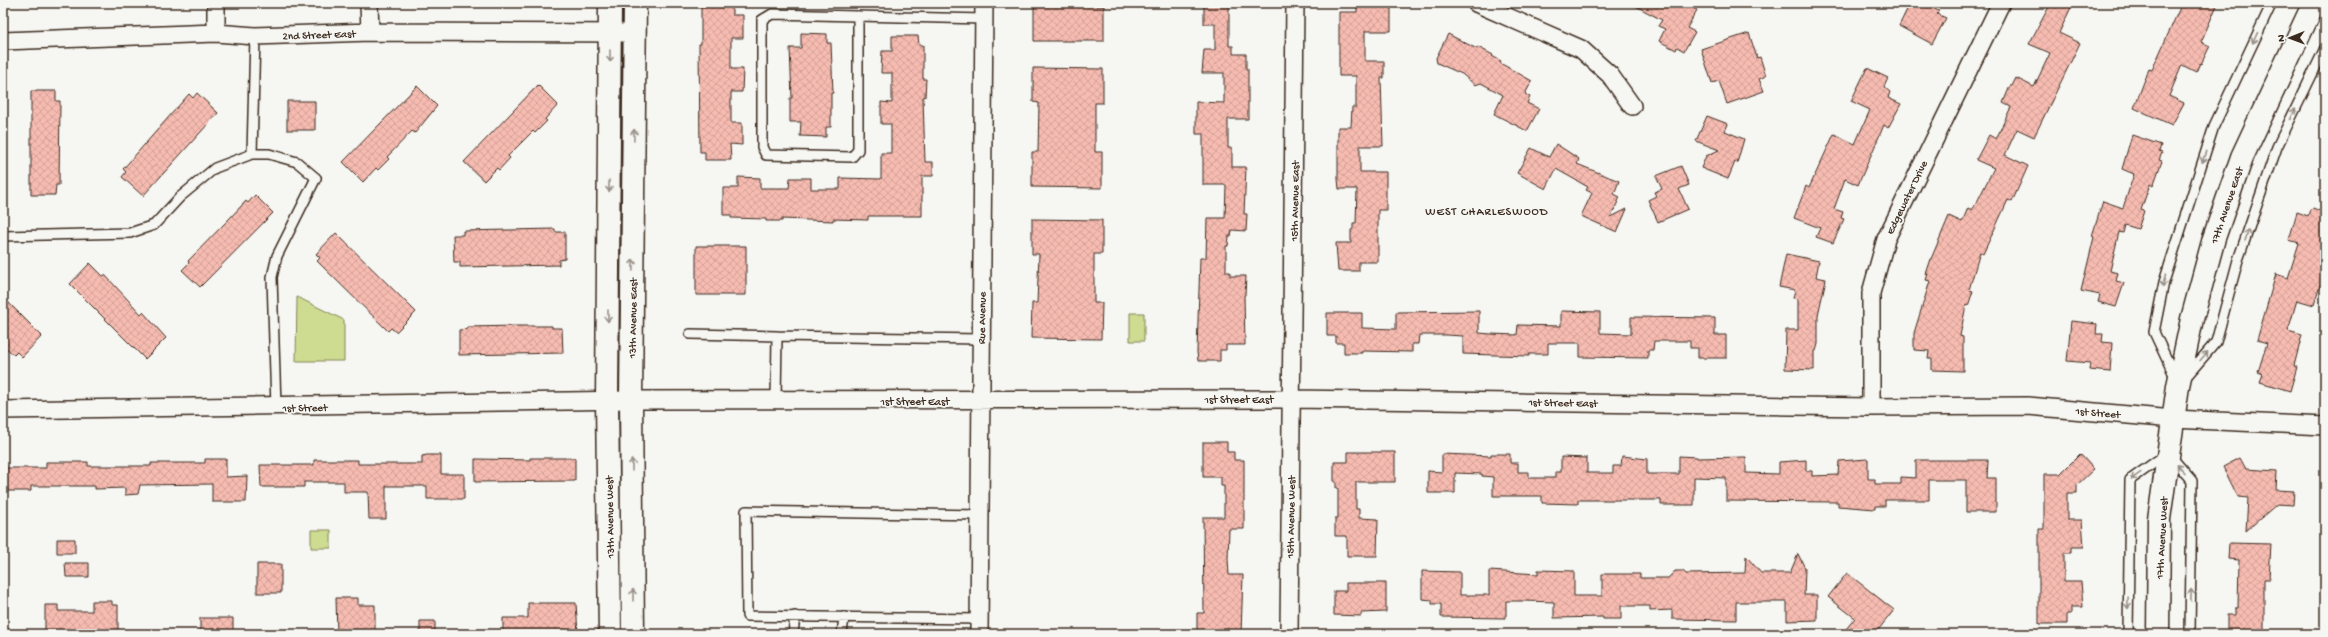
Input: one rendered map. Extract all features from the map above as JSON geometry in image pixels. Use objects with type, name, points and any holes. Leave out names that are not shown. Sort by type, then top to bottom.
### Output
[{"type":"main road","points":[[607,400],[610,3]]},
{"type":"main road","name":"13th Avenue East","points":[[633,634],[631,400],[635,3]]},
{"type":"main road","name":"17th Avenue East","points":[[2173,419],[2178,386],[2192,319],[2212,246],[2240,164],[2314,3]]},
{"type":"main road","name":"13th Avenue West","points":[[607,400],[610,634]]},
{"type":"main road","name":"17th Avenue West","points":[[2158,634],[2159,519],[2173,419]]},
{"type":"street","points":[[216,3],[216,33]]},
{"type":"street","points":[[369,3],[370,32]]},
{"type":"street","name":"15th Avenue East","points":[[1292,399],[1295,3]]},
{"type":"street","points":[[1476,3],[1581,49],[1610,75],[1632,106]]},
{"type":"street","name":"Edgewater Drive","points":[[1871,407],[1871,293],[1886,239],[2001,3]]},
{"type":"street","name":"Rue Avenue","points":[[979,626],[984,11]]},
{"type":"street","name":"2nd Street East","points":[[3,41],[216,33],[255,36],[370,32],[635,33]]},
{"type":"street","name":"1st Street East","points":[[607,400],[981,401],[1292,399],[1871,407]]},
{"type":"street","name":"15th Avenue West","points":[[1289,634],[1292,399]]},
{"type":"street","name":"1st Street","points":[[3,410],[276,407],[607,400]]},
{"type":"street","name":"1st Street","points":[[1871,407],[2028,406],[2173,419],[2325,426]]},
{"type":"lane","points":[[2272,3],[2214,126],[2164,282],[2154,332],[2178,386],[2216,342],[2238,260],[2277,147],[2325,48]]},
{"type":"lane","points":[[858,16],[858,150],[852,157],[766,155],[762,148],[762,20],[772,14],[858,16],[984,11]]},
{"type":"lane","points":[[252,154],[255,36]]},
{"type":"lane","points":[[3,236],[130,233],[154,225],[180,197],[215,168],[252,154],[269,154],[297,162],[316,178],[276,256],[272,277],[276,407]]},
{"type":"lane","points":[[690,334],[981,339]]},
{"type":"lane","points":[[776,400],[777,336]]},
{"type":"lane","points":[[2128,634],[2130,480],[2168,453],[2192,481],[2190,634]]},
{"type":"lane","points":[[979,626],[844,617],[747,616],[746,512],[980,515]]},
{"type":"lane","points":[[793,634],[794,616]]},
{"type":"lane","points":[[842,634],[844,617]]},
{"type":"green space","points":[[297,297],[344,320],[344,361],[296,361]]},
{"type":"green space","points":[[1130,313],[1144,313],[1144,341],[1130,341]]},
{"type":"green space","points":[[311,530],[331,530],[331,548],[311,548]]},
{"type":"building","points":[[706,3],[732,3],[732,15],[743,15],[743,38],[731,38],[731,69],[743,69],[742,92],[731,92],[731,123],[742,123],[742,145],[730,144],[731,160],[705,160],[705,152],[700,152],[699,44],[701,44],[701,6],[706,6]]},
{"type":"building","points":[[1040,3],[1096,3],[1096,6],[1104,6],[1104,41],[1034,41],[1034,5],[1040,5]]},
{"type":"building","points":[[1204,3],[1229,3],[1229,46],[1233,46],[1233,54],[1246,54],[1246,69],[1248,69],[1248,119],[1228,119],[1228,148],[1232,148],[1232,167],[1246,167],[1244,214],[1247,214],[1246,231],[1232,230],[1231,236],[1229,236],[1228,246],[1226,246],[1226,272],[1230,272],[1230,276],[1246,276],[1244,295],[1245,345],[1226,345],[1226,350],[1220,350],[1220,361],[1198,361],[1197,352],[1200,258],[1206,258],[1207,218],[1225,218],[1226,185],[1203,185],[1203,134],[1196,134],[1196,102],[1224,103],[1224,73],[1202,73],[1204,50],[1215,50],[1215,24],[1204,24]]},
{"type":"building","points":[[1391,3],[1391,31],[1365,31],[1365,61],[1384,61],[1384,78],[1381,78],[1383,146],[1360,146],[1360,172],[1386,172],[1386,210],[1378,210],[1378,262],[1359,262],[1359,271],[1338,271],[1336,243],[1351,243],[1351,230],[1353,229],[1353,223],[1356,223],[1357,189],[1339,189],[1338,127],[1351,127],[1352,107],[1356,107],[1356,76],[1339,76],[1339,12],[1357,12],[1357,4]]},
{"type":"building","points":[[1630,3],[1683,3],[1697,10],[1687,28],[1695,32],[1684,51],[1677,47],[1676,50],[1659,41],[1665,29],[1658,26],[1662,20]]},
{"type":"building","points":[[1910,3],[1935,3],[1932,8],[1939,11],[1937,14],[1946,18],[1932,44],[1899,26]]},
{"type":"building","points":[[2051,3],[2073,3],[2059,33],[2080,43],[2034,137],[2017,129],[2005,155],[2028,166],[2012,202],[2008,200],[1983,254],[1980,252],[1969,290],[1973,291],[1968,306],[1966,305],[1960,336],[1963,337],[1963,371],[1932,370],[1932,359],[1928,359],[1929,351],[1914,350],[1914,333],[1930,281],[1926,280],[1928,274],[1926,274],[1949,216],[1962,222],[1968,208],[1972,210],[1977,202],[1994,168],[1976,160],[1989,135],[1996,139],[2011,107],[2003,103],[2010,86],[2012,86],[2016,78],[2034,87],[2050,53],[2029,44]]},
{"type":"building","points":[[2182,3],[2218,3],[2201,42],[2210,46],[2201,64],[2200,63],[2196,72],[2182,65],[2169,96],[2184,103],[2172,125],[2134,108],[2149,69],[2152,70]]},
{"type":"building","points":[[801,33],[827,34],[827,43],[831,43],[833,93],[831,93],[831,127],[826,127],[826,137],[800,136],[801,122],[790,122],[790,98],[792,98],[790,48],[801,48]]},
{"type":"building","points":[[1749,33],[1757,58],[1760,57],[1766,76],[1759,79],[1764,91],[1727,104],[1719,81],[1712,83],[1701,49]]},
{"type":"building","points":[[1448,34],[1477,49],[1478,47],[1493,55],[1492,56],[1501,61],[1500,63],[1532,81],[1525,94],[1530,97],[1527,103],[1539,109],[1527,131],[1494,114],[1503,95],[1481,83],[1475,85],[1462,74],[1437,63],[1436,58]]},
{"type":"building","points":[[892,36],[918,36],[919,45],[923,45],[923,79],[926,79],[925,97],[923,97],[925,162],[933,162],[933,176],[922,176],[922,216],[868,216],[868,220],[833,219],[833,221],[782,219],[782,221],[766,221],[766,219],[731,218],[731,215],[723,215],[723,188],[738,188],[738,177],[760,178],[760,188],[789,188],[790,178],[811,178],[811,189],[840,189],[840,178],[881,179],[881,153],[891,153],[891,124],[881,124],[881,102],[892,103],[892,73],[881,73],[882,51],[892,51]]},
{"type":"building","points":[[1033,68],[1103,69],[1103,103],[1095,103],[1095,152],[1102,152],[1102,188],[1032,187],[1032,152],[1038,152],[1039,103],[1033,102]]},
{"type":"building","points":[[1867,68],[1888,78],[1884,87],[1890,92],[1888,98],[1901,104],[1888,128],[1884,125],[1858,185],[1845,179],[1834,209],[1843,212],[1841,218],[1844,219],[1833,243],[1816,237],[1820,228],[1794,218],[1806,186],[1809,188],[1834,134],[1855,144],[1870,110],[1851,101]]},
{"type":"building","points":[[538,85],[558,105],[545,119],[547,121],[535,133],[533,131],[508,156],[510,158],[499,170],[497,168],[484,181],[464,162]]},
{"type":"building","points":[[417,86],[437,106],[415,133],[412,131],[387,157],[389,159],[378,170],[376,168],[363,182],[343,162]]},
{"type":"building","points":[[31,91],[56,91],[56,101],[60,101],[59,185],[56,185],[55,195],[31,195]]},
{"type":"building","points":[[197,93],[218,113],[143,196],[122,177],[126,172],[123,169],[189,94],[193,98]]},
{"type":"building","points":[[287,101],[315,101],[315,130],[287,130]]},
{"type":"building","points":[[1707,116],[1728,124],[1725,131],[1744,139],[1737,163],[1735,162],[1728,179],[1701,168],[1706,156],[1719,150],[1696,141]]},
{"type":"building","points":[[2132,135],[2161,145],[2159,152],[2162,153],[2159,160],[2162,161],[2153,186],[2150,184],[2141,210],[2144,211],[2138,229],[2125,225],[2123,233],[2119,232],[2110,271],[2118,273],[2116,281],[2124,283],[2116,307],[2098,302],[2100,295],[2081,291],[2094,237],[2092,236],[2103,201],[2123,208],[2134,174],[2122,169]]},
{"type":"building","points":[[1556,144],[1579,159],[1577,164],[1619,181],[1614,194],[1620,197],[1611,217],[1627,209],[1617,232],[1581,216],[1592,193],[1586,190],[1588,187],[1556,169],[1546,189],[1517,173],[1531,148],[1549,157]]},
{"type":"building","points":[[1681,166],[1689,185],[1679,189],[1688,209],[1658,222],[1648,200],[1656,196],[1654,192],[1662,189],[1656,176]]},
{"type":"building","points":[[255,195],[273,213],[200,287],[182,270],[189,263],[188,261],[246,201],[248,203]]},
{"type":"building","points":[[2313,208],[2325,213],[2325,270],[2314,305],[2297,300],[2288,331],[2302,335],[2294,366],[2297,367],[2290,391],[2260,382],[2263,374],[2258,372],[2267,343],[2257,340],[2276,274],[2288,278],[2299,243],[2289,240],[2297,212],[2308,216],[2310,209]]},
{"type":"building","points":[[1032,219],[1102,220],[1102,254],[1094,254],[1094,303],[1102,303],[1101,339],[1031,338],[1032,303],[1037,303],[1039,254],[1032,254]]},
{"type":"building","points":[[555,229],[555,232],[565,232],[565,259],[559,260],[559,265],[460,267],[460,262],[454,262],[453,235],[463,235],[463,231]]},
{"type":"building","points":[[336,233],[416,312],[396,332],[391,328],[388,331],[317,261],[320,258],[316,254]]},
{"type":"building","points":[[696,246],[746,246],[746,295],[696,295]]},
{"type":"building","points":[[1786,254],[1819,261],[1816,277],[1826,279],[1818,315],[1818,344],[1816,351],[1814,351],[1814,370],[1785,369],[1786,330],[1798,330],[1798,299],[1793,298],[1795,290],[1779,287]]},
{"type":"building","points":[[90,263],[103,276],[105,275],[141,314],[143,312],[166,338],[145,359],[70,284]]},
{"type":"building","points":[[3,297],[42,336],[22,357],[17,352],[14,355],[3,345]]},
{"type":"building","points":[[1479,311],[1479,333],[1517,335],[1518,325],[1561,326],[1561,311],[1600,312],[1600,333],[1631,334],[1631,317],[1715,318],[1715,335],[1726,335],[1726,358],[1698,358],[1698,348],[1690,348],[1690,341],[1654,341],[1653,350],[1648,350],[1648,358],[1580,357],[1580,343],[1548,343],[1548,354],[1529,354],[1529,356],[1463,354],[1463,336],[1446,335],[1419,335],[1418,344],[1412,344],[1412,352],[1362,351],[1362,353],[1344,353],[1344,343],[1336,343],[1336,336],[1327,336],[1327,313],[1362,313],[1362,328],[1396,329],[1396,312]]},
{"type":"building","points":[[2071,321],[2097,324],[2096,334],[2103,334],[2102,342],[2112,343],[2110,372],[2089,370],[2090,363],[2067,361]]},
{"type":"building","points":[[552,326],[552,328],[562,328],[563,353],[459,355],[459,330],[468,329],[468,327]]},
{"type":"building","points":[[1203,442],[1227,442],[1227,452],[1234,452],[1234,460],[1244,460],[1244,529],[1229,529],[1228,559],[1229,575],[1243,575],[1241,634],[1197,634],[1197,613],[1204,613],[1203,517],[1224,517],[1224,486],[1221,486],[1221,477],[1203,477]]},
{"type":"building","points":[[1348,452],[1395,452],[1395,482],[1356,482],[1356,509],[1359,509],[1359,518],[1378,519],[1377,556],[1347,556],[1347,536],[1335,536],[1335,518],[1338,518],[1338,488],[1336,488],[1336,482],[1334,482],[1334,462],[1348,462]]},
{"type":"building","points":[[1442,454],[1491,456],[1491,454],[1510,454],[1510,463],[1518,463],[1518,472],[1529,472],[1529,478],[1555,478],[1555,472],[1561,472],[1561,457],[1587,458],[1587,473],[1613,473],[1613,466],[1621,466],[1622,456],[1647,459],[1647,474],[1679,474],[1679,456],[1697,458],[1746,457],[1746,473],[1779,474],[1779,462],[1806,460],[1806,471],[1812,471],[1812,476],[1838,475],[1839,461],[1868,459],[1868,479],[1875,479],[1875,484],[1901,484],[1901,477],[1916,478],[1916,460],[1988,460],[1987,478],[1996,478],[1996,512],[1966,512],[1966,480],[1929,480],[1929,500],[1885,500],[1885,506],[1875,506],[1875,509],[1838,506],[1838,502],[1726,501],[1726,478],[1694,477],[1694,505],[1661,505],[1661,500],[1578,500],[1578,504],[1542,503],[1542,496],[1493,496],[1493,477],[1482,476],[1482,474],[1455,473],[1455,493],[1428,493],[1428,471],[1442,472]]},
{"type":"building","points":[[2080,454],[2094,469],[2077,485],[2077,493],[2067,493],[2067,520],[2082,520],[2084,547],[2071,547],[2071,553],[2064,553],[2064,581],[2081,581],[2083,607],[2071,607],[2071,614],[2067,614],[2067,624],[2039,624],[2039,529],[2044,529],[2044,474],[2060,474]]},
{"type":"building","points":[[441,455],[441,474],[464,474],[464,499],[427,499],[427,486],[386,486],[386,519],[369,519],[368,492],[344,492],[344,482],[304,482],[304,487],[261,487],[260,465],[314,465],[314,460],[358,460],[358,464],[422,464],[422,456]]},
{"type":"building","points":[[530,458],[575,458],[575,481],[475,482],[475,459],[530,460]]},
{"type":"building","points":[[2240,458],[2246,469],[2277,471],[2276,490],[2294,491],[2293,505],[2277,504],[2246,531],[2248,498],[2238,497],[2223,467]]},
{"type":"building","points":[[205,459],[226,459],[226,477],[247,476],[246,502],[212,502],[212,484],[140,485],[138,494],[125,495],[125,488],[95,489],[95,486],[31,486],[31,491],[3,491],[3,468],[46,468],[46,462],[88,462],[88,466],[151,466],[151,463],[205,463]]},
{"type":"building","points":[[57,539],[75,539],[75,553],[57,553]]},
{"type":"building","points":[[2229,543],[2271,544],[2269,579],[2264,579],[2264,633],[2227,634],[2227,615],[2235,615],[2235,608],[2238,608],[2239,560],[2228,559]]},
{"type":"building","points":[[1798,554],[1805,568],[1804,595],[1817,595],[1817,620],[1787,621],[1787,602],[1736,602],[1736,620],[1672,619],[1672,610],[1650,611],[1650,606],[1621,606],[1621,619],[1603,619],[1603,617],[1554,618],[1554,602],[1524,601],[1506,601],[1506,618],[1441,617],[1441,604],[1432,604],[1432,600],[1422,599],[1422,571],[1460,572],[1460,595],[1489,595],[1489,571],[1538,574],[1538,570],[1574,571],[1574,596],[1602,596],[1602,574],[1640,574],[1640,578],[1668,578],[1675,571],[1683,571],[1686,574],[1745,573],[1746,556],[1761,573],[1790,573]]},
{"type":"building","points":[[65,563],[89,563],[89,577],[66,577]]},
{"type":"building","points":[[257,564],[281,564],[281,593],[257,593]]},
{"type":"building","points":[[1847,573],[1894,610],[1875,634],[1842,634],[1855,618],[1828,597]]},
{"type":"building","points":[[1346,583],[1386,583],[1386,612],[1361,613],[1361,616],[1334,615],[1334,591],[1346,591]]},
{"type":"building","points":[[336,598],[358,598],[358,605],[375,605],[375,634],[337,634]]},
{"type":"building","points":[[92,601],[112,601],[112,605],[118,605],[118,634],[45,634],[45,605],[58,605],[58,611],[92,611]]},
{"type":"building","points":[[528,603],[576,603],[578,634],[503,634],[503,618],[528,618]]},
{"type":"building","points":[[200,618],[233,618],[233,634],[200,634]]},
{"type":"building","points":[[420,621],[435,621],[435,634],[420,634]]},
{"type":"district","name":"WEST CHARLESWOOD","points":[[1487,211]]}]
